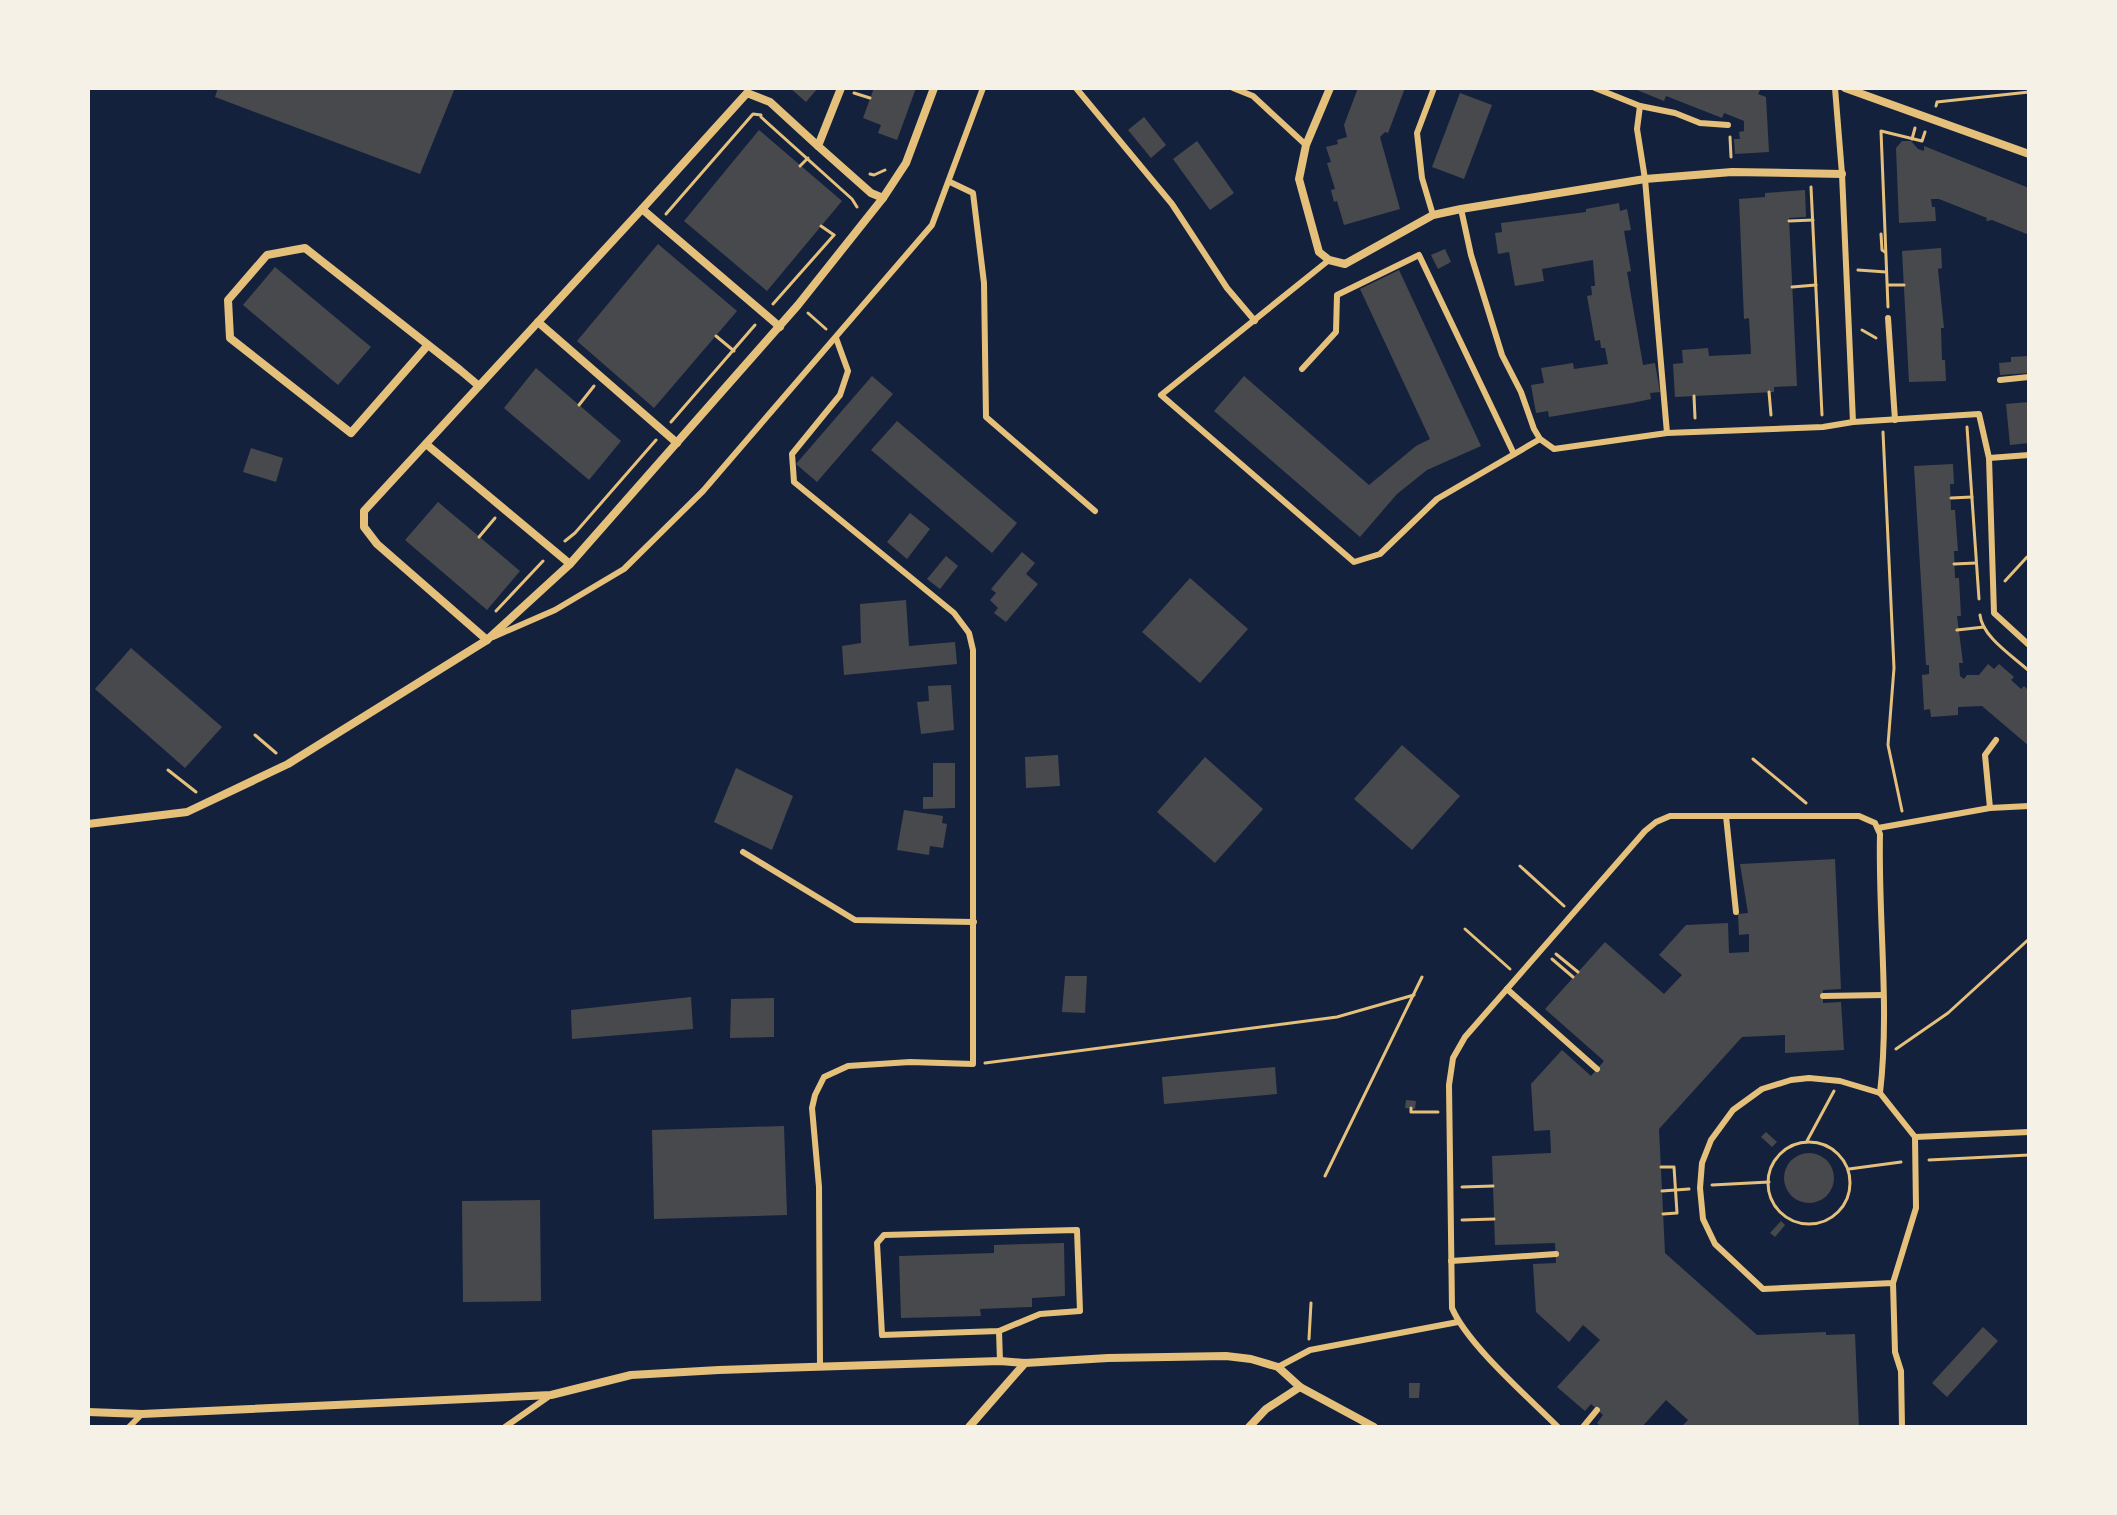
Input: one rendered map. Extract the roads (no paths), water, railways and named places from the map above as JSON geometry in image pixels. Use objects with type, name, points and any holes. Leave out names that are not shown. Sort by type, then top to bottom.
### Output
[{"type":"street","points":[[818,146],[841,88]]},
{"type":"street","points":[[88,824],[187,812],[288,764],[487,640],[570,564],[780,327],[883,198],[906,163],[934,88]]},
{"type":"street","points":[[1330,88],[1306,145],[1299,179],[1319,252],[1329,260],[1345,264],[1433,215],[1461,209],[1645,179],[1732,172],[1842,174]]},
{"type":"street","points":[[1845,88],[1930,123],[2029,154]]},
{"type":"street","points":[[487,640],[377,544],[364,527],[364,511],[747,93],[770,102],[871,193],[883,198]]},
{"type":"street","points":[[642,209],[780,327]]},
{"type":"street","points":[[428,345],[351,433],[230,338],[228,300],[267,255],[305,248],[428,345],[479,386]]},
{"type":"street","points":[[538,322],[677,443]]},
{"type":"street","points":[[426,444],[570,564]]},
{"type":"street","points":[[88,1412],[142,1414],[551,1395],[631,1375],[820,1366],[1226,1356],[1278,1367],[1300,1387],[1374,1427]]},
{"type":"street","points":[[969,1427],[1025,1363]]},
{"type":"street","points":[[1249,1427],[1266,1409],[1300,1387]]},
{"type":"lane","points":[[487,640],[555,610],[624,569],[703,491],[932,225],[983,88]]},
{"type":"lane","points":[[1076,88],[1172,204],[1227,288],[1255,321]]},
{"type":"lane","points":[[1233,88],[1253,96],[1306,145]]},
{"type":"lane","points":[[1433,215],[1422,178],[1417,133],[1434,88]]},
{"type":"lane","points":[[1595,88],[1640,106],[1675,113],[1700,123],[1728,125]]},
{"type":"lane","points":[[1835,88],[1853,422]]},
{"type":"lane","points":[[1640,106],[1637,129],[1645,179],[1667,433]]},
{"type":"lane","points":[[950,182],[973,193],[984,283],[986,417],[1095,511]]},
{"type":"lane","points":[[1461,209],[1471,255],[1502,355],[1540,439],[1554,449],[1667,433],[1823,427],[1853,422],[1979,414],[1989,458],[1994,613],[2029,645]]},
{"type":"lane","points":[[1302,369],[1336,332],[1337,295],[1419,255],[1514,454]]},
{"type":"lane","points":[[1329,260],[1161,395],[1354,562],[1380,554],[1437,499],[1540,439]]},
{"type":"lane","points":[[1888,318],[1895,420]]},
{"type":"lane","points":[[820,1366],[819,1187],[812,1108],[824,1077],[848,1066],[910,1062],[973,1064],[973,650],[969,633],[954,613],[794,482],[792,454],[840,395],[848,371],[836,338]]},
{"type":"lane","points":[[2000,380],[2029,377]]},
{"type":"lane","points":[[1989,458],[2029,455]]},
{"type":"lane","points":[[1990,808],[1985,755],[1996,740]]},
{"type":"lane","points":[[1878,828],[1990,808],[2029,806]]},
{"type":"lane","points":[[1558,1427],[1458,1322],[1452,1308],[1449,1085],[1453,1058],[1465,1037],[1645,831],[1670,816],[1865,816],[1878,828],[1884,1057],[1880,1093]]},
{"type":"lane","points":[[1726,816],[1736,912]]},
{"type":"lane","points":[[743,852],[855,920],[974,922]]},
{"type":"lane","points":[[1507,989],[1597,1069]]},
{"type":"lane","points":[[1823,996],[1883,995]]},
{"type":"lane","points":[[1893,1283],[1763,1289],[1715,1244],[1703,1219],[1700,1188],[1702,1163],[1711,1140],[1733,1110],[1762,1089],[1791,1080],[1840,1081],[1880,1093],[1915,1137],[1916,1208],[1893,1283],[1895,1352],[1901,1371],[1902,1427]]},
{"type":"lane","points":[[1915,1137],[2029,1132]]},
{"type":"lane","points":[[1077,1230],[1080,1311],[1040,1314],[999,1331],[882,1335],[879,1239],[884,1235],[1077,1230]]},
{"type":"lane","points":[[1451,1261],[1556,1254]]},
{"type":"lane","points":[[1278,1367],[1310,1350],[1458,1322]]},
{"type":"lane","points":[[999,1331],[1000,1361]]},
{"type":"lane","points":[[505,1427],[551,1395]]},
{"type":"lane","points":[[1583,1427],[1597,1410]]},
{"type":"lane","points":[[129,1427],[142,1414]]}]
